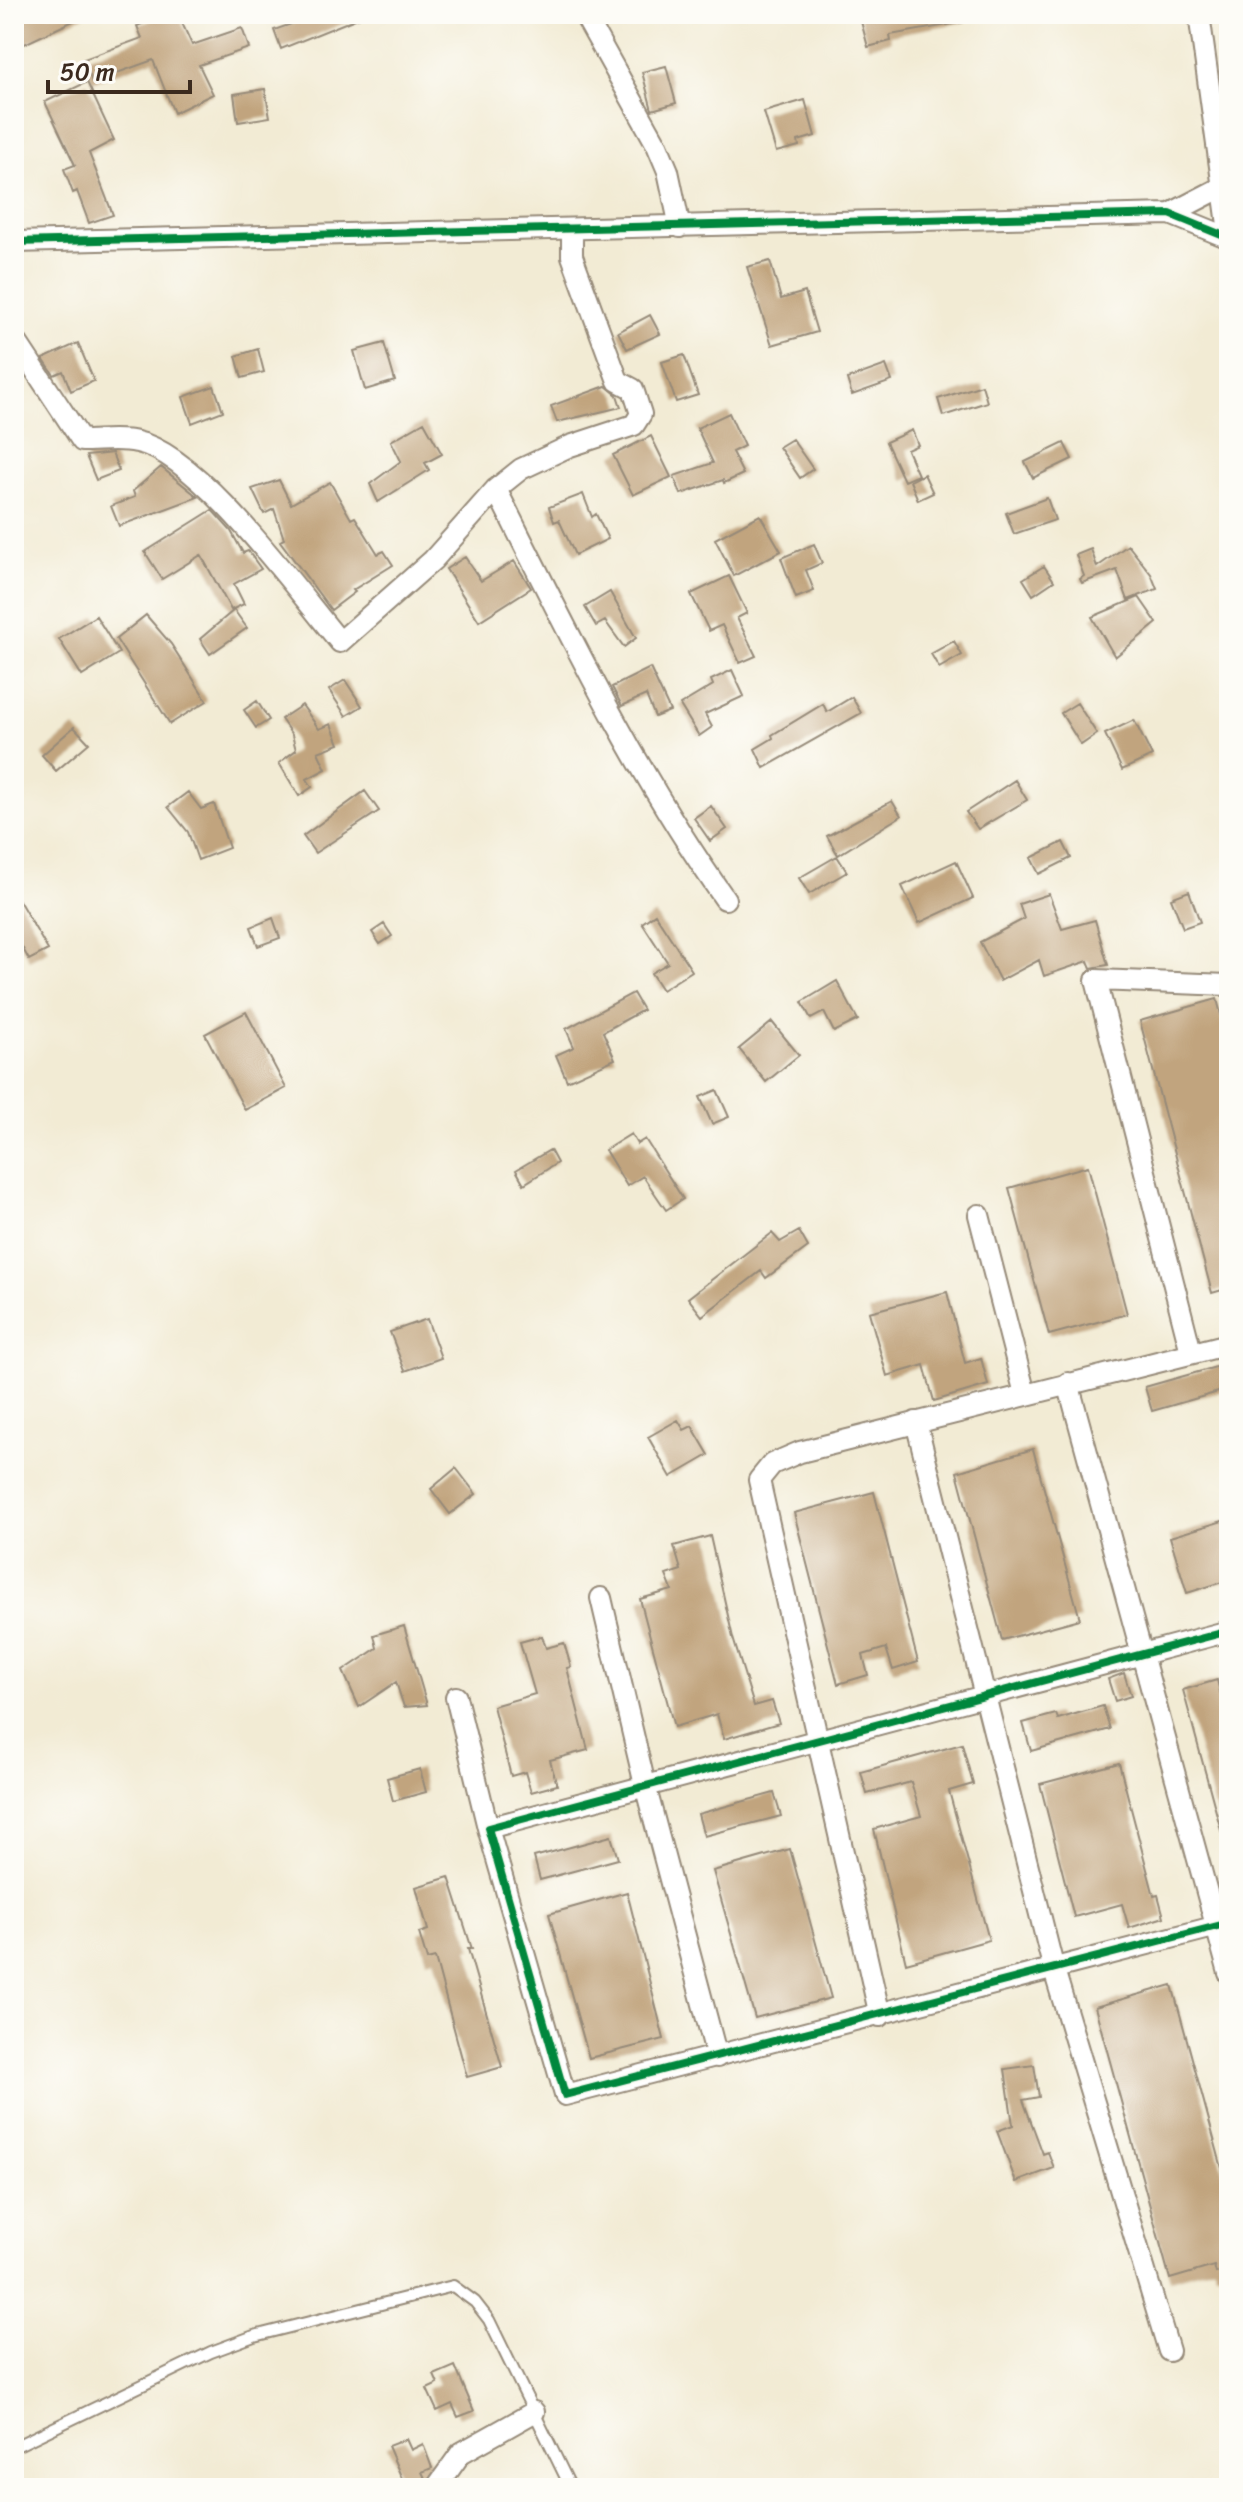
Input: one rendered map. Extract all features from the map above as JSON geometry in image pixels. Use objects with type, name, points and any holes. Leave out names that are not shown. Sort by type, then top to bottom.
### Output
[{"type":"street","points":[[584,14],[657,145],[668,171],[680,227]]},
{"type":"street","points":[[14,242],[1170,214],[1229,235],[1199,14]]},
{"type":"street","points":[[1170,214],[1222,187]]},
{"type":"street","points":[[14,338],[82,441],[137,441],[176,457],[209,488],[340,642],[433,560],[496,489],[521,469],[570,446],[634,425],[641,414],[633,389],[618,381],[572,256],[572,229]]},
{"type":"street","points":[[496,489],[577,647],[690,849],[725,899]]},
{"type":"street","points":[[1191,1352],[1096,980],[1229,985]]},
{"type":"street","points":[[979,1215],[1025,1394]]},
{"type":"street","points":[[880,2016],[759,1480],[772,1464],[800,1452],[1229,1344]]},
{"type":"street","points":[[1068,1383],[1143,1654],[1224,1924],[1229,1973]]},
{"type":"street","points":[[916,1422],[1054,1970],[1169,2351]]},
{"type":"street","points":[[601,1598],[645,1785],[717,2057]]},
{"type":"street","points":[[488,1828],[817,1738],[1229,1631]]},
{"type":"street","points":[[456,1697],[488,1828],[565,2095],[880,2016],[1224,1924]]},
{"type":"street","points":[[436,2488],[461,2453],[534,2412]]},
{"type":"lane","points":[[14,2447],[211,2352],[254,2336],[453,2286],[475,2302],[489,2320],[571,2488]]},
{"type":"building","points":[[14,14],[88,14],[14,49]]},
{"type":"building","points":[[166,14],[178,14],[192,45],[242,28],[249,48],[199,65],[213,94],[174,113],[153,60],[92,82],[84,59],[142,38],[137,26]]},
{"type":"building","points":[[304,14],[365,15],[281,49],[274,30],[306,19]]},
{"type":"building","points":[[859,14],[964,14],[965,22],[890,35],[891,41],[868,47]]},
{"type":"building","points":[[666,66],[676,103],[652,110],[642,72]]},
{"type":"building","points":[[87,82],[114,140],[89,153],[113,215],[89,223],[77,191],[73,193],[64,169],[75,165],[45,102]]},
{"type":"building","points":[[265,89],[270,117],[238,122],[234,94]]},
{"type":"building","points":[[805,100],[815,136],[798,141],[799,146],[776,152],[764,112]]},
{"type":"building","points":[[770,261],[781,299],[805,292],[817,332],[772,345],[747,267]]},
{"type":"building","points":[[650,315],[660,334],[627,349],[618,332]]},
{"type":"building","points":[[78,343],[94,381],[71,391],[63,371],[54,375],[43,359]]},
{"type":"building","points":[[384,343],[395,381],[365,390],[354,351]]},
{"type":"building","points":[[258,349],[264,372],[242,378],[236,356]]},
{"type":"building","points":[[684,355],[698,395],[676,402],[662,362]]},
{"type":"building","points":[[886,365],[892,381],[852,395],[847,379]]},
{"type":"building","points":[[982,385],[987,402],[943,416],[938,399]]},
{"type":"building","points":[[214,386],[223,411],[192,423],[183,397]]},
{"type":"building","points":[[606,386],[617,395],[621,407],[557,422],[551,406]]},
{"type":"building","points":[[729,413],[744,446],[732,452],[743,474],[724,483],[723,480],[681,494],[674,476],[713,463],[697,428]]},
{"type":"building","points":[[424,422],[442,454],[425,463],[429,470],[378,502],[370,484],[401,461],[391,441]]},
{"type":"building","points":[[912,430],[918,445],[907,450],[918,475],[904,481],[886,442]]},
{"type":"building","points":[[651,436],[671,477],[633,495],[613,455]]},
{"type":"building","points":[[792,439],[813,469],[800,478],[779,447]]},
{"type":"building","points":[[1064,443],[1072,459],[1033,478],[1025,462]]},
{"type":"building","points":[[112,453],[119,471],[96,480],[86,456]]},
{"type":"building","points":[[161,467],[198,497],[119,526],[111,506],[135,497],[133,491]]},
{"type":"building","points":[[924,474],[933,493],[918,500],[910,481]]},
{"type":"building","points":[[279,480],[291,504],[330,482],[351,519],[355,517],[378,554],[384,551],[393,565],[353,590],[355,592],[331,610],[280,541],[284,539],[274,509],[264,514],[252,489]]},
{"type":"building","points":[[583,494],[592,517],[596,514],[608,539],[575,555],[559,520],[554,522],[549,507]]},
{"type":"building","points":[[1047,498],[1055,520],[1014,534],[1006,513]]},
{"type":"building","points":[[212,510],[231,531],[243,553],[248,551],[261,569],[234,584],[244,604],[231,610],[201,555],[162,579],[145,552]]},
{"type":"building","points":[[760,515],[781,551],[734,576],[715,539]]},
{"type":"building","points":[[814,544],[822,563],[806,570],[814,591],[796,598],[781,558]]},
{"type":"building","points":[[1128,545],[1151,574],[1157,589],[1128,600],[1117,570],[1082,583],[1080,579],[1084,576],[1076,555],[1091,549],[1097,567]]},
{"type":"building","points":[[465,557],[481,581],[514,561],[531,588],[479,621],[446,569]]},
{"type":"building","points":[[1044,566],[1054,581],[1033,595],[1023,579]]},
{"type":"building","points":[[729,576],[747,613],[737,618],[756,656],[740,663],[722,625],[709,631],[691,594]]},
{"type":"building","points":[[610,592],[636,638],[624,647],[605,621],[596,626],[585,607]]},
{"type":"building","points":[[1139,597],[1157,623],[1115,657],[1092,617]]},
{"type":"building","points":[[234,610],[247,628],[210,654],[200,639]]},
{"type":"building","points":[[146,615],[171,644],[207,701],[170,724],[116,639]]},
{"type":"building","points":[[96,616],[119,653],[82,676],[59,639]]},
{"type":"building","points":[[954,641],[962,655],[939,668],[931,654]]},
{"type":"building","points":[[650,668],[670,711],[655,717],[646,695],[622,706],[612,687]]},
{"type":"building","points":[[732,670],[744,696],[705,714],[712,727],[699,736],[680,705],[713,685],[711,680]]},
{"type":"building","points":[[345,680],[362,706],[346,716],[329,690]]},
{"type":"building","points":[[852,697],[861,713],[764,768],[755,749],[773,738],[772,735],[823,704],[827,712]]},
{"type":"building","points":[[257,701],[269,720],[256,728],[244,710]]},
{"type":"building","points":[[1077,703],[1097,734],[1081,745],[1061,713]]},
{"type":"building","points":[[302,705],[319,729],[331,724],[339,744],[318,752],[326,769],[307,779],[312,787],[299,796],[279,763],[296,750],[292,735],[281,719]]},
{"type":"building","points":[[1134,720],[1152,756],[1122,770],[1105,734]]},
{"type":"building","points":[[74,727],[89,743],[56,771],[42,755]]},
{"type":"building","points":[[1015,780],[1027,800],[978,829],[966,812]]},
{"type":"building","points":[[365,791],[379,811],[315,853],[303,836]]},
{"type":"building","points":[[188,792],[201,809],[214,804],[229,848],[198,860],[188,832],[168,807]]},
{"type":"building","points":[[892,801],[901,816],[838,855],[827,836]]},
{"type":"building","points":[[711,806],[727,829],[710,841],[694,818]]},
{"type":"building","points":[[1063,842],[1071,858],[1039,874],[1031,858]]},
{"type":"building","points":[[837,856],[847,872],[809,894],[799,878]]},
{"type":"building","points":[[956,861],[973,898],[919,923],[902,886]]},
{"type":"building","points":[[1189,891],[1200,922],[1183,928],[1171,898]]},
{"type":"building","points":[[14,892],[48,950],[29,960],[14,932]]},
{"type":"building","points":[[1049,894],[1062,929],[1095,920],[1108,965],[1091,968],[1088,961],[1044,976],[1039,960],[1000,981],[980,942],[1024,919],[1019,904]]},
{"type":"building","points":[[655,914],[692,971],[662,990],[651,973],[668,963],[642,923]]},
{"type":"building","points":[[273,918],[280,938],[258,946],[251,927]]},
{"type":"building","points":[[384,924],[392,936],[380,944],[372,932]]},
{"type":"building","points":[[837,981],[858,1020],[834,1032],[824,1012],[811,1019],[802,1002]]},
{"type":"building","points":[[633,993],[643,1010],[603,1032],[615,1059],[567,1081],[556,1055],[574,1047],[566,1029]]},
{"type":"building","points":[[1217,999],[1229,1046],[1229,1288],[1212,1293],[1140,1021]]},
{"type":"building","points":[[246,1012],[286,1088],[245,1110],[205,1034]]},
{"type":"building","points":[[772,1022],[799,1055],[766,1082],[739,1049]]},
{"type":"building","points":[[717,1090],[729,1117],[712,1124],[700,1097]]},
{"type":"building","points":[[631,1134],[637,1144],[645,1139],[683,1199],[666,1210],[643,1176],[627,1186],[605,1150]]},
{"type":"building","points":[[550,1150],[557,1163],[524,1184],[516,1170]]},
{"type":"building","points":[[1088,1166],[1127,1314],[1049,1335],[1009,1188]]},
{"type":"building","points":[[799,1231],[808,1247],[766,1278],[761,1271],[702,1316],[688,1298],[772,1233],[780,1242]]},
{"type":"building","points":[[947,1292],[965,1363],[981,1358],[988,1385],[934,1401],[924,1365],[887,1376],[869,1312]]},
{"type":"building","points":[[427,1319],[441,1358],[405,1371],[390,1332]]},
{"type":"building","points":[[1223,1365],[1229,1389],[1152,1411],[1145,1387]]},
{"type":"building","points":[[678,1420],[684,1430],[692,1426],[709,1455],[671,1477],[648,1437]]},
{"type":"building","points":[[1033,1449],[1080,1619],[1002,1640],[957,1472]]},
{"type":"building","points":[[456,1468],[476,1494],[450,1514],[431,1489]]},
{"type":"building","points":[[874,1492],[918,1662],[893,1670],[886,1648],[863,1655],[868,1675],[838,1684],[794,1513]]},
{"type":"building","points":[[1229,1519],[1229,1580],[1187,1593],[1170,1537]]},
{"type":"building","points":[[710,1536],[733,1638],[754,1706],[772,1701],[779,1723],[724,1739],[717,1714],[674,1727],[640,1599],[672,1590],[666,1575],[681,1570],[674,1546]]},
{"type":"building","points":[[404,1626],[427,1705],[404,1707],[396,1682],[359,1707],[343,1671],[377,1648],[374,1635]]},
{"type":"building","points":[[542,1636],[546,1648],[564,1643],[571,1667],[567,1668],[588,1750],[550,1760],[557,1785],[531,1792],[525,1772],[511,1776],[493,1706],[535,1694],[520,1642]]},
{"type":"building","points":[[1124,1673],[1131,1696],[1115,1701],[1108,1679]]},
{"type":"building","points":[[1217,1680],[1229,1726],[1229,1845],[1225,1845],[1183,1690]]},
{"type":"building","points":[[1103,1706],[1110,1729],[1031,1751],[1023,1723],[1056,1714],[1058,1719]]},
{"type":"building","points":[[962,1744],[973,1784],[949,1791],[989,1940],[906,1963],[874,1829],[921,1816],[911,1782],[867,1794],[861,1772]]},
{"type":"building","points":[[1119,1763],[1154,1896],[1158,1895],[1164,1917],[1129,1928],[1122,1904],[1074,1917],[1040,1784]]},
{"type":"building","points":[[420,1769],[426,1792],[393,1801],[387,1778]]},
{"type":"building","points":[[774,1793],[781,1816],[704,1836],[698,1814]]},
{"type":"building","points":[[611,1836],[618,1859],[540,1880],[534,1857]]},
{"type":"building","points":[[790,1849],[831,1998],[755,2018],[713,1871]]},
{"type":"building","points":[[449,1877],[472,1949],[468,1949],[502,2067],[467,2077],[435,1958],[427,1960],[419,1933],[428,1930],[416,1887]]},
{"type":"building","points":[[627,1892],[664,2039],[589,2058],[549,1914]]},
{"type":"building","points":[[1172,1985],[1229,2194],[1229,2269],[1216,2273],[1214,2266],[1170,2279],[1095,2007]]},
{"type":"building","points":[[1034,2065],[1039,2097],[1023,2100],[1043,2154],[1048,2152],[1054,2168],[1016,2182],[997,2131],[1013,2125],[1005,2069]]},
{"type":"building","points":[[455,2366],[474,2411],[458,2417],[452,2404],[437,2411],[427,2389],[438,2384],[434,2375]]},
{"type":"building","points":[[406,2439],[411,2450],[423,2444],[432,2468],[422,2472],[426,2480],[423,2488],[406,2488],[388,2446]]},
{"type":"cycle path","points":[[14,242],[1170,214],[1229,238]]},
{"type":"cycle path","points":[[1229,1631],[488,1828],[565,2095],[1229,1923]]}]
